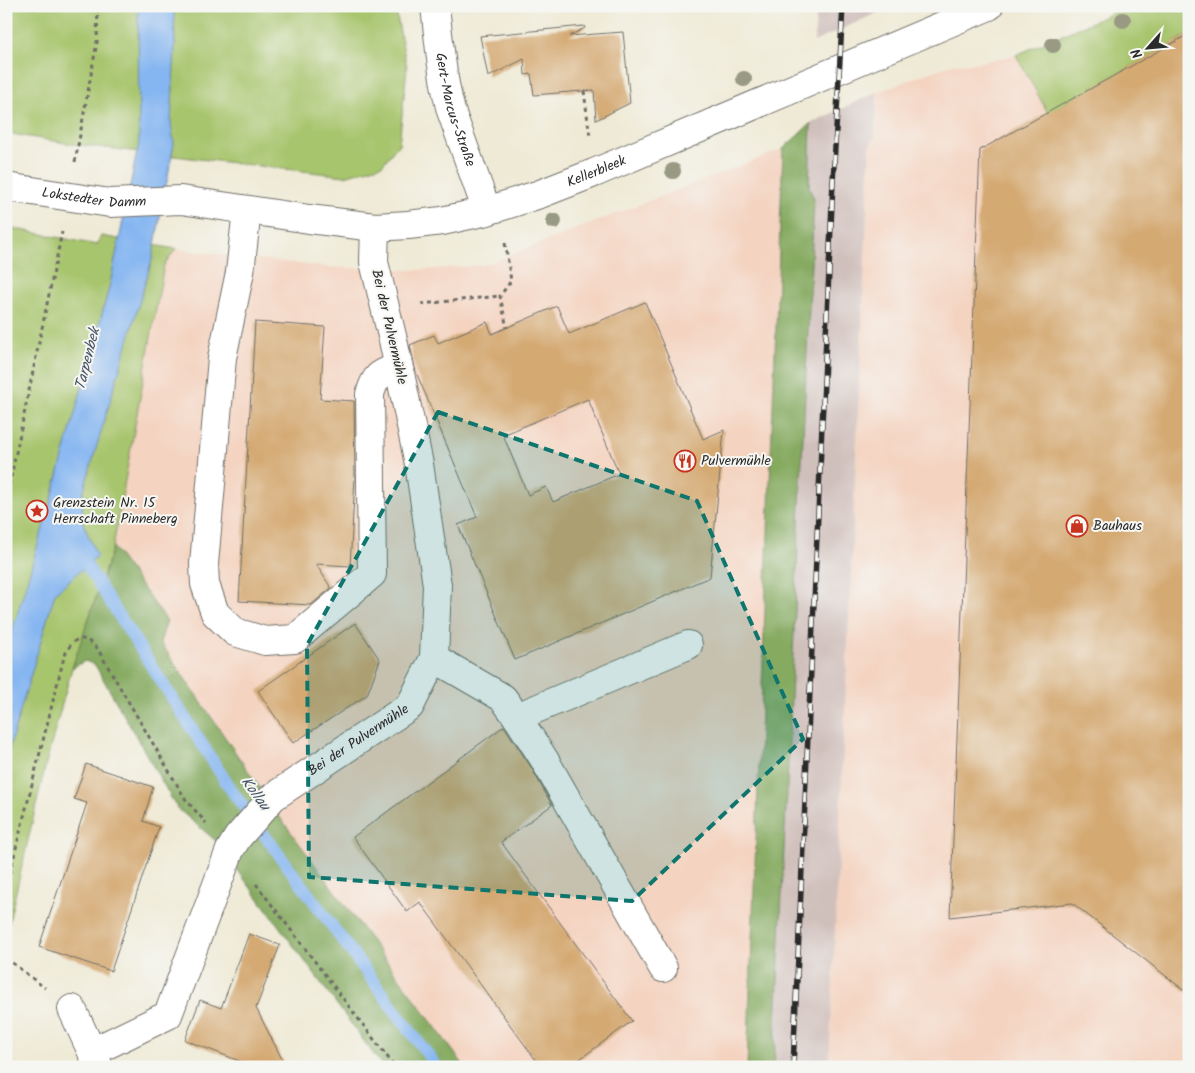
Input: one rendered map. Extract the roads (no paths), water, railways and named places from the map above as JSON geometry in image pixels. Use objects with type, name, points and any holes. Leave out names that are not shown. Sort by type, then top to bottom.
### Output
[{"type":"street","name":"Gert-Marcus-Straße","points":[[435,6],[444,81],[451,111],[493,209]]},
{"type":"street","name":"Kellerbleek","points":[[181,200],[375,227],[442,221],[493,209],[540,194],[594,173],[989,6]]},
{"type":"street","name":"Lokstedter Damm","points":[[6,187],[110,203],[181,200]]},
{"type":"street","points":[[247,210],[240,272],[222,358],[204,564],[204,584],[215,612],[235,632],[265,641],[295,639],[372,574],[370,394],[374,382],[382,373],[398,367]]},
{"type":"street","name":"Bei der Pulvermühle","points":[[72,1009],[95,1060],[168,1015],[234,844],[273,797],[410,706],[434,658],[437,585],[419,464],[374,262],[375,227]]},
{"type":"street","points":[[518,717],[688,645]]},
{"type":"street","points":[[434,658],[503,698],[518,717],[544,759],[663,968]]},
{"type":"water","points":[[138,6],[174,6],[175,47],[171,123],[174,144],[152,260],[82,496],[83,523],[97,556],[55,593],[6,759],[6,652],[53,494],[110,284],[139,142]]},
{"type":"waterway","name":"Kollau","points":[[78,552],[234,794],[437,1067]]},
{"type":"railway","points":[[793,1067],[833,182],[843,6]]},
{"type":"place","name":"Pulvermühle","points":[[685,461]]},
{"type":"place","name":"Grenzstein Nr. 15 Herrschaft Pinneberg","points":[[37,511]]},
{"type":"place","name":"Bauhaus","points":[[1077,526]]},
{"type":"water label","name":"Tarpenbek","points":[[88,359]]}]
